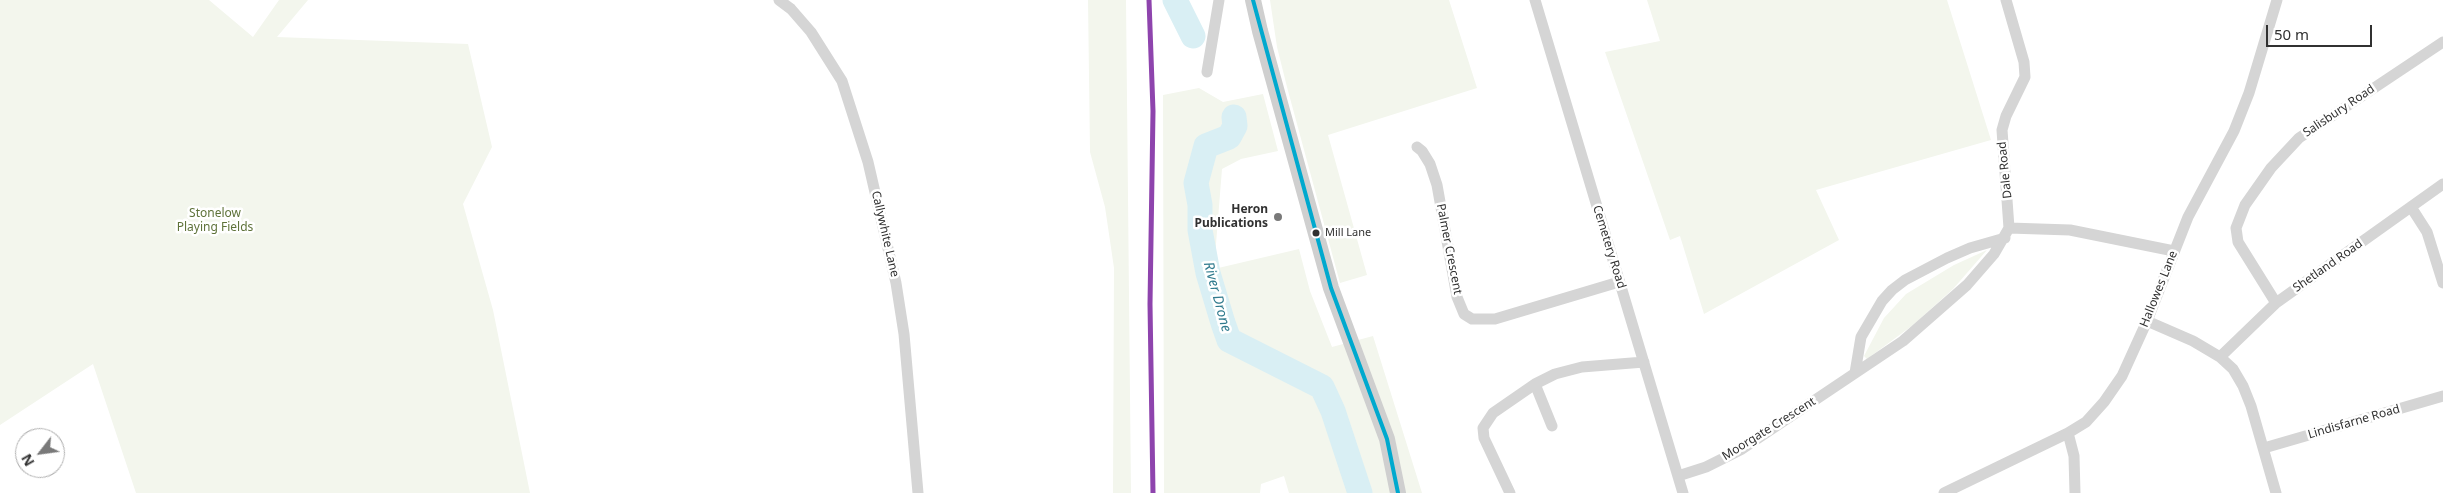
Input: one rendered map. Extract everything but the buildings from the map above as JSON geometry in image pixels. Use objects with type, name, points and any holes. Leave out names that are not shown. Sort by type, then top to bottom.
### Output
[{"type":"main road","points":[[1253,0],[1331,288],[1387,439],[1398,493]]},
{"type":"street","name":"Callywhite Lane","points":[[779,0],[811,32],[842,81],[868,162],[896,283],[903,325],[918,493]]},
{"type":"street","points":[[1207,72],[1219,0]]},
{"type":"street","name":"Cemetery Road","points":[[1535,0],[1683,493]]},
{"type":"street","name":"Dale Road","points":[[2006,0],[2024,62],[2025,77],[2006,116],[2002,130],[2007,233]]},
{"type":"street","name":"Hallowes Lane","points":[[1944,493],[2068,433],[2086,422],[2104,402],[2122,376],[2147,321],[2174,251],[2195,204],[2234,131],[2249,92],[2277,0]]},
{"type":"street","name":"Salisbury Road","points":[[2276,303],[2238,242],[2236,228],[2246,205],[2271,168],[2299,138],[2443,42]]},
{"type":"street","name":"Palmer Crescent","points":[[1417,147],[1422,150],[1430,164],[1437,185],[1457,297],[1464,314],[1472,319],[1494,319],[1619,282]]},
{"type":"street","name":"Shetland Road","points":[[2220,357],[2276,303],[2443,184]]},
{"type":"street","points":[[2411,207],[2427,232],[2443,283]]},
{"type":"street","points":[[1855,374],[1861,337],[1882,300],[1892,290],[1905,280],[1947,258],[2007,233],[2070,230],[2174,251]]},
{"type":"street","name":"Moorgate Crescent","points":[[1678,476],[1706,467],[1742,449],[1903,340],[1953,299],[1994,254],[2007,233]]},
{"type":"street","points":[[2147,321],[2193,341],[2220,357],[2233,369],[2243,386],[2264,448],[2276,493]]},
{"type":"street","points":[[1510,493],[1484,438],[1483,428],[1493,413],[1536,384],[1555,374],[1582,368],[1644,362]]},
{"type":"street","points":[[1536,384],[1552,426]]},
{"type":"street","name":"Lindisfarne Road","points":[[2264,448],[2443,396]]},
{"type":"street","points":[[2068,433],[2074,456],[2075,493]]},
{"type":"green space","name":"Stonelow Playing Fields","points":[[0,0],[209,0],[253,37],[279,0],[308,0],[277,37],[468,44],[492,147],[463,204],[493,310],[530,493],[136,493],[93,364],[0,425]]},
{"type":"green space","points":[[1088,0],[1126,0],[1131,493],[1113,493],[1114,268],[1105,207],[1090,152]]},
{"type":"green space","points":[[1270,0],[1449,0],[1477,88],[1328,135],[1367,275],[1340,283],[1277,47]]},
{"type":"green space","points":[[1647,0],[1947,0],[1991,140],[1816,190],[1839,240],[1704,314],[1680,236],[1670,240],[1605,52],[1660,41]]},
{"type":"green space","points":[[1199,88],[1223,102],[1263,94],[1278,151],[1241,159],[1222,169],[1214,269],[1299,249],[1310,291],[1332,347],[1373,336],[1422,493],[1289,493],[1284,476],[1261,484],[1260,493],[1164,493],[1163,95]]},
{"type":"green space","points":[[1987,250],[1953,289],[1913,325],[1867,359],[1864,356],[1884,318],[1906,294],[1954,265]]},
{"type":"waterway","name":"River Drone","points":[[1175,0],[1193,36]]},
{"type":"waterway","name":"River Drone","points":[[1234,117],[1235,126],[1229,137],[1206,146],[1196,183],[1200,205],[1200,230],[1208,273],[1223,323],[1229,340],[1322,387],[1333,411],[1360,493]]},
{"type":"transit line","points":[[1149,0],[1153,111],[1150,304],[1153,493]]},
{"type":"transit line","points":[[1253,0],[1331,288],[1387,439],[1398,493]]},
{"type":"place","name":"Heron Publications","points":[[1278,217]]},
{"type":"place","name":"Mill Lane","points":[[1316,233]]}]
